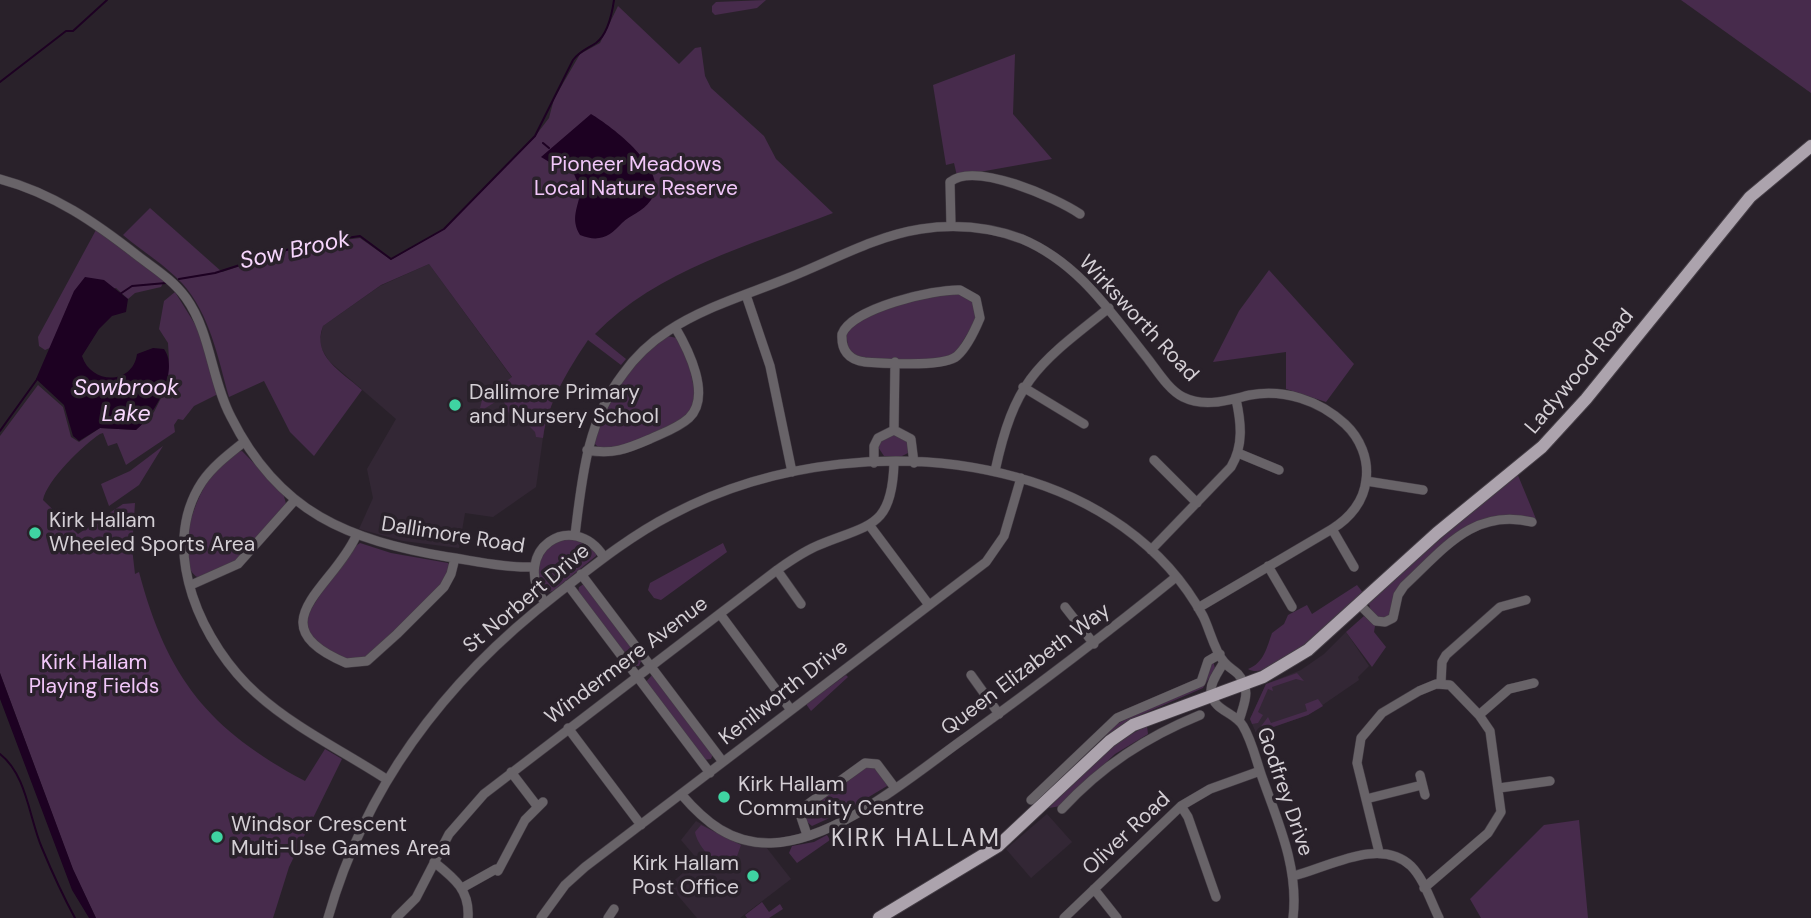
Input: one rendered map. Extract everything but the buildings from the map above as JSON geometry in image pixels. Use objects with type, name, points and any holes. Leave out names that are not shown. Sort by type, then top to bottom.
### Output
[{"type":"main road","name":"Ladywood Road","points":[[879,918],[998,846],[1110,741],[1153,716],[1245,684],[1279,669],[1299,656],[1476,499],[1542,447],[1586,399],[1750,197],[1811,146]]},
{"type":"street","name":"Dallimore Road","points":[[0,179],[61,203],[90,219],[175,285],[192,308],[203,331],[223,398],[244,442],[257,461],[295,500],[356,536],[389,546],[455,558],[532,567]]},
{"type":"street","points":[[951,226],[950,182],[953,179],[1014,183],[1052,192],[1080,214]]},
{"type":"street","name":"Wirksworth Road","points":[[575,535],[587,450],[600,412],[621,376],[643,351],[675,327],[746,295],[902,233],[951,226],[998,232],[1041,249],[1072,270],[1108,308],[1177,393],[1205,402],[1262,394],[1292,396],[1329,411],[1355,435],[1364,456],[1366,481]]},
{"type":"street","points":[[960,290],[976,299],[980,318],[956,356],[938,362],[895,362],[858,361],[850,358],[842,345],[846,327],[872,313],[929,293],[960,290]]},
{"type":"street","points":[[746,295],[770,366],[792,472]]},
{"type":"street","points":[[995,471],[1008,420],[1023,387],[1047,358],[1108,308]]},
{"type":"street","points":[[587,450],[619,452],[674,428],[691,415],[696,406],[697,389],[689,355],[675,327]]},
{"type":"street","points":[[894,430],[895,362]]},
{"type":"street","points":[[1023,387],[1084,424]]},
{"type":"street","points":[[1151,550],[1227,472],[1238,453],[1241,431],[1236,399]]},
{"type":"street","points":[[894,430],[911,439],[914,463]]},
{"type":"street","points":[[874,463],[874,446],[878,438],[894,430]]},
{"type":"street","points":[[244,442],[209,473],[190,506],[184,540],[191,584],[202,619],[221,654],[256,693],[291,721],[386,779]]},
{"type":"street","points":[[1238,453],[1279,470]]},
{"type":"street","points":[[1154,460],[1197,503]]},
{"type":"street","points":[[894,463],[890,499],[870,526],[929,606]]},
{"type":"street","name":"St Norbert Drive","points":[[328,918],[350,853],[386,779],[414,737],[464,675],[495,645],[604,557],[671,515],[702,500],[759,480],[843,464],[914,463],[995,471],[1082,500],[1117,522],[1151,550],[1176,577],[1198,608],[1222,658],[1245,684]]},
{"type":"street","name":"Kenilworth Drive","points":[[541,918],[572,878],[986,562],[999,546],[1021,478]]},
{"type":"street","points":[[1198,608],[1332,529],[1356,508],[1366,481],[1423,490]]},
{"type":"street","points":[[191,584],[218,575],[238,564],[295,500]]},
{"type":"street","points":[[1359,604],[1376,621],[1389,621],[1393,618],[1398,595],[1404,586],[1460,535],[1492,519],[1516,523],[1532,522]]},
{"type":"street","name":"Windermere Avenue","points":[[396,918],[416,898],[434,862],[468,810],[511,772],[777,570],[818,546],[870,526]]},
{"type":"street","points":[[1332,529],[1354,566]]},
{"type":"street","points":[[545,603],[534,584],[532,567],[542,549],[551,541],[575,535],[594,543],[604,557]]},
{"type":"street","points":[[356,536],[343,561],[305,608],[302,619],[302,629],[310,640],[346,663],[367,661],[397,634],[444,587],[449,580],[455,558]]},
{"type":"street","points":[[1268,566],[1292,607]]},
{"type":"street","points":[[777,570],[802,604]]},
{"type":"street","points":[[581,574],[723,762]]},
{"type":"street","name":"Queen Elizabeth Way","points":[[681,794],[703,818],[733,836],[770,843],[807,835],[860,810],[895,788],[1094,644],[1176,577]]},
{"type":"street","points":[[568,584],[710,773]]},
{"type":"street","points":[[1441,683],[1442,662],[1446,655],[1503,605],[1526,600]]},
{"type":"street","points":[[1065,607],[1094,644]]},
{"type":"street","points":[[720,614],[791,710]]},
{"type":"street","points":[[1212,695],[1212,683],[1222,658]]},
{"type":"street","points":[[1033,795],[1114,720],[1201,682],[1208,661],[1222,658]]},
{"type":"street","points":[[971,675],[999,714]]},
{"type":"street","points":[[1379,852],[1357,756],[1366,730],[1389,709],[1425,687],[1441,683],[1457,690],[1479,715],[1492,738],[1501,812],[1495,825],[1448,871],[1424,888]]},
{"type":"street","points":[[1479,715],[1509,689],[1534,683]]},
{"type":"street","name":"Godfrey Drive","points":[[1240,721],[1248,690],[1245,684]]},
{"type":"street","name":"Godfrey Drive","points":[[1212,695],[1220,708],[1240,721],[1260,771],[1293,876],[1293,918]]},
{"type":"street","points":[[1153,716],[1161,732]]},
{"type":"street","points":[[1067,807],[1118,757],[1161,732],[1197,720]]},
{"type":"street","points":[[568,727],[640,825]]},
{"type":"street","points":[[807,835],[801,817],[804,807],[865,763],[877,764],[895,788]]},
{"type":"street","name":"Oliver Road","points":[[1064,918],[1181,806],[1210,789],[1260,771]]},
{"type":"street","points":[[462,888],[497,869],[522,826],[540,804],[511,772]]},
{"type":"street","points":[[1366,799],[1424,790],[1420,775]]},
{"type":"street","points":[[1499,788],[1550,781]]},
{"type":"street","points":[[1181,806],[1188,817],[1211,893]]},
{"type":"street","points":[[1293,876],[1379,852],[1405,861],[1415,871],[1439,918]]},
{"type":"street","points":[[434,862],[462,888],[468,902],[468,918]]},
{"type":"street","points":[[1094,889],[1117,918]]},
{"type":"street","points":[[608,918],[614,909]]},
{"type":"shaded area","name":"Dallimore Primary and Nursery School","points":[[429,264],[545,423],[536,487],[493,517],[465,513],[459,548],[403,541],[359,529],[373,498],[367,469],[396,419],[329,361],[319,344],[323,326],[380,286]]},
{"type":"shaded area","points":[[1346,632],[1369,666],[1358,677],[1359,680],[1308,715],[1256,733],[1250,719],[1266,684],[1301,670],[1324,654]]},
{"type":"shaded area","points":[[1047,814],[1072,842],[1031,878],[1006,849]]},
{"type":"shaded area","points":[[696,821],[739,844],[766,847],[791,879],[740,918],[697,918],[669,885],[698,860],[681,840]]},
{"type":"green space","points":[[766,0],[757,8],[715,15],[712,12],[712,6],[716,2]]},
{"type":"green space","points":[[1681,0],[1811,0],[1811,93]]},
{"type":"green space","name":"Pioneer Meadows Local Nature Reserve","points":[[618,6],[679,64],[695,48],[701,47],[705,76],[711,88],[764,136],[776,159],[833,213],[706,262],[676,276],[620,312],[595,334],[626,359],[621,365],[588,340],[554,399],[543,438],[536,437],[527,424],[512,420],[500,399],[484,409],[480,408],[482,400],[512,377],[429,264],[381,285],[323,326],[320,337],[325,355],[362,390],[314,456],[290,432],[264,381],[229,397],[212,337],[192,295],[168,270],[123,235],[150,208],[222,272],[305,245],[360,238],[391,260],[444,229],[533,139],[549,118],[554,99],[580,54],[600,43]]},
{"type":"green space","points":[[1015,54],[1013,114],[1052,159],[957,176],[954,163],[946,165],[933,85]]},
{"type":"green space","points":[[96,230],[164,281],[161,287],[135,293],[128,299],[116,288],[69,303],[52,347],[45,350],[39,346],[38,337]]},
{"type":"green space","points":[[1269,270],[1354,364],[1326,402],[1286,389],[1286,352],[1213,362],[1239,311]]},
{"type":"green space","name":"Kirk Hallam Playing Fields","points":[[175,292],[198,329],[218,394],[194,406],[183,420],[178,419],[174,425],[175,432],[126,465],[117,443],[108,446],[103,433],[100,434],[58,473],[43,500],[78,534],[123,504],[135,503],[132,548],[135,574],[139,572],[163,642],[196,697],[242,742],[305,781],[325,749],[342,759],[289,867],[273,918],[96,918],[73,870],[0,673],[0,436],[38,385],[63,407],[71,437],[79,442],[100,428],[136,430],[154,412],[161,398],[169,359],[168,343],[159,329],[164,301]]},
{"type":"green space","points":[[954,292],[971,297],[977,318],[955,354],[901,362],[872,359],[849,352],[846,333],[869,316],[897,305]]},
{"type":"green space","points":[[667,336],[677,338],[688,359],[695,401],[686,418],[623,449],[599,448],[595,444],[595,432],[609,401],[632,369]]},
{"type":"green space","points":[[894,434],[906,438],[910,445],[908,453],[902,456],[884,456],[878,447],[881,440]]},
{"type":"green space","points":[[163,446],[139,485],[109,506],[101,484],[130,471]]},
{"type":"green space","points":[[242,451],[283,493],[287,507],[235,563],[199,578],[190,568],[186,552],[194,510],[215,470],[228,457]]},
{"type":"green space","points":[[1517,473],[1536,519],[1505,515],[1483,520],[1402,585],[1390,615],[1381,620],[1371,612],[1369,604],[1374,596]]},
{"type":"green space","points":[[560,540],[583,540],[596,552],[596,556],[553,591],[546,593],[539,587],[539,565],[548,549]]},
{"type":"green space","points":[[360,543],[391,553],[448,563],[450,567],[447,579],[366,659],[355,660],[340,657],[315,641],[309,635],[305,624],[330,581]]},
{"type":"green space","points":[[723,543],[727,552],[661,600],[654,598],[648,590],[650,583]]},
{"type":"green space","points":[[584,584],[642,659],[639,666],[633,666],[578,593],[579,587]]},
{"type":"green space","points":[[1357,585],[1364,594],[1308,644],[1274,666],[1259,671],[1248,669],[1261,659],[1272,633],[1284,624],[1288,615],[1307,605],[1312,614]]},
{"type":"green space","points":[[1364,616],[1375,626],[1374,632],[1386,647],[1372,667],[1346,632]]},
{"type":"green space","points":[[1213,661],[1215,668],[1203,688],[1131,719],[1102,738],[1035,804],[1033,802],[1112,726],[1204,683]]},
{"type":"green space","points":[[1297,673],[1304,681],[1296,679],[1272,687],[1273,691],[1268,689],[1258,712],[1263,715],[1258,723],[1252,724],[1250,719],[1266,684]]},
{"type":"green space","points":[[652,675],[713,754],[711,759],[704,760],[645,683]]},
{"type":"green space","points":[[846,675],[848,677],[811,711],[806,704]]},
{"type":"green space","points":[[1318,699],[1323,706],[1308,715],[1256,733],[1268,717],[1271,723],[1307,711],[1305,704]]},
{"type":"green space","points":[[1147,726],[1148,734],[1115,754],[1060,806],[1049,808],[1106,752]]},
{"type":"green space","points":[[875,765],[888,783],[887,786],[847,810],[812,826],[807,822],[805,811],[851,779],[863,767]]},
{"type":"green space","points":[[1579,820],[1588,918],[1481,918],[1470,899],[1544,825]]},
{"type":"green space","points":[[701,825],[741,845],[736,859],[726,865],[721,864],[706,853],[695,832]]},
{"type":"green space","points":[[827,835],[830,840],[797,863],[789,853],[792,846],[814,842]]},
{"type":"green space","points":[[762,902],[769,912],[780,904],[783,909],[769,918],[747,918],[745,915]]},
{"type":"water","points":[[591,114],[612,128],[647,163],[655,188],[651,200],[644,208],[625,220],[609,235],[599,238],[580,235],[577,229],[576,213],[581,190],[574,174],[560,161],[551,163],[541,157]]},
{"type":"water","name":"Sowbrook Lake","points":[[85,277],[104,280],[128,299],[126,312],[112,316],[99,329],[82,356],[87,366],[102,376],[120,376],[134,364],[137,354],[153,348],[164,349],[169,369],[157,404],[136,430],[100,428],[79,441],[73,436],[64,405],[36,379],[74,291]]},
{"type":"water","points":[[0,673],[73,869],[96,918],[89,918],[72,890],[0,699]]},
{"type":"waterway","points":[[0,82],[66,31],[73,31],[107,0]]},
{"type":"waterway","name":"Sow Brook","points":[[179,279],[215,273],[305,244],[360,236],[391,259],[444,229],[535,136],[573,60],[604,34],[614,0]]},
{"type":"waterway","points":[[543,143],[549,148]]},
{"type":"waterway","name":"Sow Brook","points":[[120,294],[132,286],[166,283]]},
{"type":"waterway","name":"Sow Brook","points":[[0,431],[38,378]]},
{"type":"waterway","points":[[0,754],[9,763],[22,785],[42,848],[75,918]]},
{"type":"place","name":"Dallimore Primary and Nursery School","points":[[455,405]]},
{"type":"place","name":"Kirk Hallam Wheeled Sports Area","points":[[35,533]]},
{"type":"place","name":"Kirk Hallam Community Centre","points":[[724,797]]},
{"type":"place","name":"Windsor Crescent Multi-Use Games Area","points":[[217,837]]},
{"type":"place","name":"Kirk Hallam Post Office","points":[[753,876]]},
{"type":"district","name":"KIRK HALLAM","points":[[916,840]]}]
